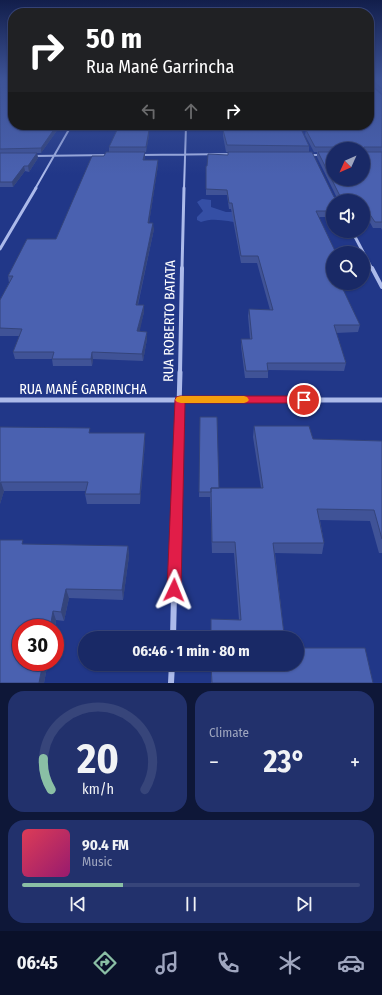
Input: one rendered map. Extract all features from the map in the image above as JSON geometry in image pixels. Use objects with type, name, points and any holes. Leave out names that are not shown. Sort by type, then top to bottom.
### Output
[{"type":"street","points":[[0,249],[69,130]]},
{"type":"street","name":"RUA ROBERTO BATATA","points":[[173,631],[186,130]]},
{"type":"street","points":[[298,130],[302,137]]},
{"type":"street","points":[[308,149],[315,161]]},
{"type":"street","points":[[132,155],[241,154]]},
{"type":"street","points":[[303,154],[326,155]]},
{"type":"street","points":[[31,156],[116,155]]},
{"type":"street","points":[[356,238],[382,287]]},
{"type":"street","name":"RUA MANÉ GARRINCHA","points":[[0,400],[382,400]]},
{"type":"street","points":[[171,683],[172,671]]},
{"type":"shaded area","points":[[241,130],[296,130],[299,136],[242,132]]},
{"type":"shaded area","points":[[202,199],[211,200],[211,207],[226,212],[232,212],[242,223],[216,220],[201,222],[197,220],[197,217],[203,211],[197,202]]},
{"type":"building","points":[[0,111],[8,111],[8,130],[54,130],[41,148],[0,149]]},
{"type":"building","points":[[374,111],[382,111],[382,147],[370,147],[370,142],[326,142],[326,147],[315,147],[306,130],[374,130]]},
{"type":"building","points":[[117,130],[149,130],[146,147],[109,147]]},
{"type":"building","points":[[223,130],[301,130],[309,146],[227,145]]},
{"type":"building","points":[[106,152],[145,152],[143,160],[158,160],[148,223],[153,223],[136,305],[144,305],[137,331],[147,332],[142,354],[92,352],[91,359],[52,359],[54,352],[13,352],[22,329],[0,328],[0,300],[13,276],[8,276],[27,239],[56,239],[92,156],[104,156]]},
{"type":"building","points":[[228,152],[312,152],[326,181],[326,186],[329,186],[333,194],[326,194],[326,211],[316,211],[326,232],[326,238],[329,238],[333,246],[326,246],[326,290],[343,290],[360,325],[334,325],[346,363],[267,363],[268,371],[246,371],[241,339],[252,339],[249,309],[273,310],[258,256],[241,256],[232,203],[229,203],[227,190],[206,189],[206,166],[208,154],[228,155]]},
{"type":"building","points":[[318,152],[326,152],[326,168]]},
{"type":"building","points":[[370,152],[382,152],[382,222],[375,222],[370,214],[370,194],[339,194],[335,186],[370,186]]},
{"type":"building","points":[[0,153],[37,153],[28,166],[24,166],[12,182],[0,182]]},
{"type":"building","points":[[200,417],[217,417],[219,488],[211,488],[211,492],[199,492]]},
{"type":"building","points":[[254,426],[309,426],[313,439],[382,441],[382,539],[374,510],[317,509],[324,543],[273,543],[284,631],[211,631],[211,619],[241,620],[235,542],[212,542],[211,488],[263,488]]},
{"type":"building","points":[[0,427],[90,428],[89,433],[145,433],[140,494],[85,494],[88,482],[1,482],[0,484]]},
{"type":"building","points":[[0,540],[23,540],[22,544],[128,546],[122,590],[66,589],[61,612],[53,611],[52,619],[12,619],[12,671],[41,671],[39,683],[0,683]]},
{"type":"building","points":[[304,648],[365,648],[373,683],[212,683],[211,671],[304,671]]},
{"type":"slow traffic","points":[[181,400],[244,400]]},
{"type":"route","points":[[174,590],[180,400],[304,400]]}]
